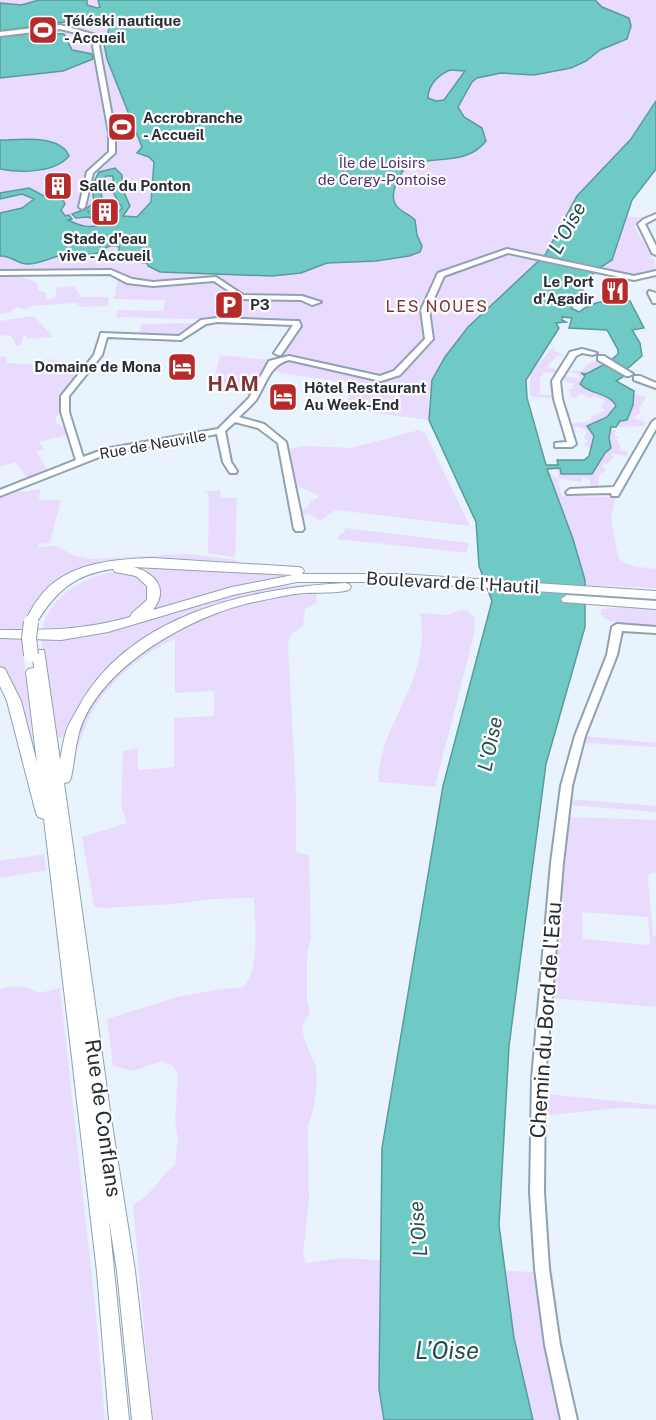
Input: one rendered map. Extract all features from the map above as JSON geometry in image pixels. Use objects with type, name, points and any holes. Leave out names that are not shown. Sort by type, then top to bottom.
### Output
[{"type":"main road","points":[[62,816],[35,654],[29,638],[42,603],[63,584],[86,571],[119,562],[153,561],[399,578]]},
{"type":"main road","points":[[35,623],[57,596],[87,577],[121,568],[136,570],[146,576],[154,590],[150,607],[133,618],[98,630]]},
{"type":"main road","name":"Boulevard de l'Hautil","points":[[0,634],[47,635],[98,630],[137,621],[251,586],[297,578],[399,578],[465,587],[614,597],[656,595]]},
{"type":"main road","name":"Boulevard de l'Hautil","points":[[251,586],[320,582],[417,588],[465,587]]},
{"type":"main road","points":[[62,816],[64,765],[69,739],[79,716],[107,676],[149,640],[203,613],[257,596],[319,588],[417,588]]},
{"type":"main road","name":"Boulevard de l'Hautil","points":[[614,597],[656,605]]},
{"type":"main road","points":[[35,654],[55,851]]},
{"type":"main road","points":[[0,672],[14,701],[55,851]]},
{"type":"main road","name":"Rue de Conflans","points":[[62,816],[101,1107],[126,1271],[142,1420]]},
{"type":"main road","name":"Rue de Conflans","points":[[55,851],[106,1272],[119,1420]]},
{"type":"street","points":[[0,34],[62,27],[100,37],[96,49],[112,133],[112,153],[90,172],[82,207]]},
{"type":"street","points":[[656,216],[641,224],[656,253]]},
{"type":"street","points":[[80,460],[64,401],[69,388],[98,355],[104,335],[180,338],[187,336],[204,322],[217,320],[291,322],[296,323],[297,326],[281,356],[374,379],[394,375],[429,339],[425,310],[441,275],[506,251],[626,276],[636,279],[651,290],[656,273],[626,276]]},
{"type":"street","points":[[0,273],[112,273],[129,281],[148,283],[214,279],[224,283],[241,297],[310,300]]},
{"type":"street","points":[[558,445],[572,444],[555,385],[573,354],[582,351],[599,356],[633,376],[656,386]]},
{"type":"street","name":"Rue de Neuville","points":[[0,493],[80,460],[129,446],[221,431],[252,399],[270,367],[281,356]]},
{"type":"street","points":[[235,419],[261,426],[282,442],[299,529]]},
{"type":"street","points":[[570,492],[615,492],[656,422]]},
{"type":"street","points":[[221,431],[227,462],[233,471]]},
{"type":"street","name":"Chemin du Bord de l'Eau","points":[[569,1420],[558,1378],[542,1278],[537,1113],[564,799],[578,740],[610,661],[617,627],[656,630]]},
{"type":"green space","name":"Île de Loisirs de Cergy-Pontoise","points":[[0,0],[656,0],[656,101],[631,139],[577,196],[545,255],[468,327],[445,357],[429,395],[429,420],[344,409],[354,384],[269,371],[282,347],[301,322],[116,317],[118,310],[163,311],[165,300],[114,299],[118,277],[111,273],[0,273]]},
{"type":"green space","points":[[627,216],[644,218],[634,226],[652,257],[642,258],[654,259],[656,271],[645,271],[634,276],[598,269],[608,264],[619,243]]},
{"type":"green space","points":[[0,275],[33,281],[38,284],[38,290],[46,293],[47,300],[55,298],[57,291],[54,288],[74,286],[81,297],[109,297],[108,306],[81,307],[76,303],[30,306],[22,309],[17,307],[11,312],[0,314]]},
{"type":"green space","points":[[34,316],[53,337],[27,339],[27,335],[23,336],[21,345],[17,346],[11,336],[0,335],[0,321]]},
{"type":"green space","points":[[141,324],[196,324],[177,336],[139,334]]},
{"type":"green space","points":[[554,346],[553,350],[565,356],[557,355],[547,367],[557,370],[554,373],[543,372],[543,377],[540,376],[538,394],[552,395],[553,398],[533,397],[530,395],[530,374]]},
{"type":"green space","points":[[220,355],[269,360],[253,390],[212,387]]},
{"type":"green space","points":[[0,356],[7,357],[7,363],[47,365],[49,359],[86,366],[72,383],[63,410],[56,416],[56,423],[65,427],[68,435],[39,442],[44,449],[37,452],[48,471],[28,479],[15,462],[0,467]]},
{"type":"green space","points":[[601,359],[606,363],[585,374],[585,379],[580,382],[609,398],[616,406],[607,417],[587,426],[594,436],[591,448],[583,445],[588,441],[584,437],[587,431],[581,427],[571,427],[569,423],[589,422],[592,418],[590,417],[605,410],[601,406],[605,400],[594,396],[590,398],[581,393],[576,398],[572,398],[568,390],[575,387],[568,387],[573,384],[561,380],[563,376],[581,379],[577,374],[566,371],[582,371],[589,363]]},
{"type":"green space","points":[[635,394],[646,397],[639,409],[641,412],[633,418],[646,422],[644,426],[616,427],[620,421],[627,420]]},
{"type":"green space","points":[[419,430],[425,433],[470,526],[336,510],[320,521],[309,514],[300,513],[299,511],[307,508],[310,501],[318,498],[318,495],[294,485],[287,449],[306,446],[351,448]]},
{"type":"green space","points":[[611,430],[616,430],[614,435],[619,437],[616,439],[620,444],[620,450],[628,452],[626,457],[612,453],[614,457],[607,464],[604,463],[602,467],[606,470],[599,475],[598,487],[601,488],[590,489],[590,480],[582,477],[581,482],[560,479],[561,487],[556,468],[560,468],[561,473],[592,474],[605,453],[611,448],[609,438]]},
{"type":"green space","points":[[547,471],[557,478],[562,496],[616,497],[611,517],[618,557],[631,565],[656,569],[656,588],[585,585],[573,539]]},
{"type":"green space","points":[[19,489],[20,492],[40,489],[39,500],[61,500],[50,543],[39,544],[39,547],[56,546],[73,555],[90,559],[188,554],[237,560],[237,562],[147,557],[124,558],[99,563],[70,575],[23,630],[0,628],[0,496]]},
{"type":"green space","points":[[220,490],[221,498],[237,498],[235,557],[208,553],[209,498],[207,493],[203,492]]},
{"type":"green space","points":[[345,528],[469,543],[466,553],[338,539],[340,533],[344,533]]},
{"type":"green space","points":[[129,567],[304,574],[236,586],[153,612],[151,576],[142,570]]},
{"type":"green space","points":[[127,571],[146,580],[149,600],[131,617],[96,625],[42,629],[53,606],[71,588],[94,577]]},
{"type":"green space","points":[[332,583],[257,593],[199,611],[103,674],[86,696],[64,737],[58,738],[41,639],[117,630],[216,598],[266,587]]},
{"type":"green space","points":[[317,593],[316,603],[305,609],[303,626],[291,634],[288,644],[296,795],[296,852],[309,855],[311,937],[307,956],[307,1000],[310,1012],[302,1026],[304,1039],[316,1067],[317,1082],[308,1127],[309,1200],[303,1255],[306,1263],[342,1258],[380,1260],[379,1389],[384,1420],[152,1420],[133,1205],[151,1191],[175,1164],[178,1139],[175,1120],[178,1075],[173,1066],[162,1061],[133,1071],[113,1066],[107,1019],[177,997],[244,987],[249,978],[254,957],[254,898],[101,908],[94,906],[82,837],[127,823],[121,806],[123,751],[138,748],[138,770],[174,767],[174,718],[214,716],[214,691],[175,693],[175,639],[150,652],[116,680],[91,714],[73,758],[80,729],[94,702],[113,678],[136,656],[191,623],[220,611],[274,597]]},
{"type":"green space","points":[[624,607],[656,609],[656,628],[609,621],[600,614],[602,609]]},
{"type":"green space","points":[[461,610],[468,611],[475,618],[474,634],[435,787],[379,782],[385,745],[418,663],[422,631],[420,613],[447,615]]},
{"type":"green space","points":[[622,631],[656,632],[656,634],[624,632],[586,736],[656,743],[656,747],[584,743],[570,799],[656,806],[656,812],[570,805],[568,817],[656,820],[656,872],[649,874],[648,880],[653,936],[656,936],[656,1007],[552,998],[564,866],[562,844],[570,780]],"holes":[[[582,912],[648,917],[650,945],[583,939]]]},
{"type":"green space","points":[[0,637],[22,639],[34,757],[16,694],[0,665]]},
{"type":"green space","points":[[44,854],[46,870],[0,878],[0,861]]},
{"type":"green space","points":[[14,986],[26,987],[39,993],[60,988],[96,1314],[105,1420],[0,1420],[0,989]]},
{"type":"green space","points":[[552,998],[547,1094],[656,1105],[656,1109],[617,1108],[542,1116],[545,1222],[557,1305],[550,1306],[555,1331],[563,1345],[560,1356],[552,1337],[539,1141]]},
{"type":"green space","points":[[505,1271],[537,1272],[565,1420],[533,1420],[514,1338]]},
{"type":"water","points":[[39,0],[87,0],[87,5],[97,8],[100,7],[98,0],[595,0],[602,7],[629,18],[631,26],[627,39],[600,50],[586,61],[571,68],[534,75],[501,73],[477,78],[472,82],[458,107],[464,117],[482,128],[486,141],[478,149],[460,157],[408,165],[394,190],[396,205],[415,220],[417,235],[422,246],[420,252],[376,261],[327,263],[301,273],[272,276],[160,272],[148,266],[147,263],[136,261],[119,252],[119,247],[115,246],[93,254],[59,256],[31,264],[23,264],[0,256],[0,213],[22,208],[34,199],[22,194],[0,199],[0,193],[29,188],[44,196],[63,200],[65,204],[61,210],[65,216],[69,215],[72,219],[68,220],[85,226],[98,226],[102,224],[88,217],[76,218],[72,214],[86,209],[94,202],[92,186],[99,172],[115,168],[122,175],[123,190],[130,206],[123,216],[137,217],[151,202],[154,162],[149,157],[137,153],[142,147],[107,59],[104,44],[111,23],[100,18],[92,18],[0,31],[0,3],[21,5]],"holes":[[[450,70],[465,71],[444,100],[436,101],[428,98],[434,81]],[[106,176],[113,176],[114,194],[122,208],[105,224],[90,217],[92,215],[88,212],[97,208],[102,202],[100,187]]]},
{"type":"water","points":[[36,33],[64,34],[72,50],[92,54],[93,59],[63,71],[0,78],[0,37]]},
{"type":"water","name":"L’Oise","points":[[656,101],[656,169],[632,200],[612,260],[595,271],[571,308],[579,312],[603,301],[630,301],[644,328],[632,330],[640,343],[642,356],[627,369],[631,372],[616,381],[634,391],[633,405],[627,420],[620,421],[616,427],[611,427],[609,438],[611,448],[605,453],[592,474],[561,474],[560,468],[547,469],[573,539],[585,580],[585,627],[546,764],[509,1046],[499,1225],[514,1338],[533,1420],[384,1420],[379,1389],[382,1148],[443,786],[492,601],[479,566],[476,522],[429,420],[432,380],[445,357],[468,327],[545,255],[577,196],[631,139]],"holes":[[[562,317],[572,318],[569,328],[607,330],[618,350],[618,354],[610,361],[613,362],[586,374],[581,373],[585,376],[580,384],[584,388],[609,398],[616,406],[607,417],[587,426],[594,436],[589,456],[584,460],[557,460],[558,465],[546,465],[527,398],[526,380],[559,328],[556,323],[566,322],[562,320]]]},
{"type":"water","points":[[0,140],[48,141],[64,149],[69,156],[63,162],[46,169],[17,171],[0,169]]},
{"type":"place","name":"Téléski nautique - Accueil","points":[[43,30]]},
{"type":"place","name":"Accrobranche - Accueil","points":[[122,127]]},
{"type":"place","name":"Salle du Ponton","points":[[58,186]]},
{"type":"place","name":"Stade d'eau vive - Accueil","points":[[105,212]]},
{"type":"place","name":"Le Port d'Agadir","points":[[615,291]]},
{"type":"place","name":"P3","points":[[229,305]]},
{"type":"place","name":"Domaine de Mona","points":[[182,367]]},
{"type":"place","name":"Hôtel Restaurant Au Week-End","points":[[283,397]]},
{"type":"district","name":"LES NOUES","points":[[437,306]]},
{"type":"district","name":"HAM","points":[[234,384]]},
{"type":"water label","name":"L'Oise","points":[[567,228]]},
{"type":"water label","name":"L'Oise","points":[[490,744]]},
{"type":"water label","name":"L'Oise","points":[[418,1229]]}]
